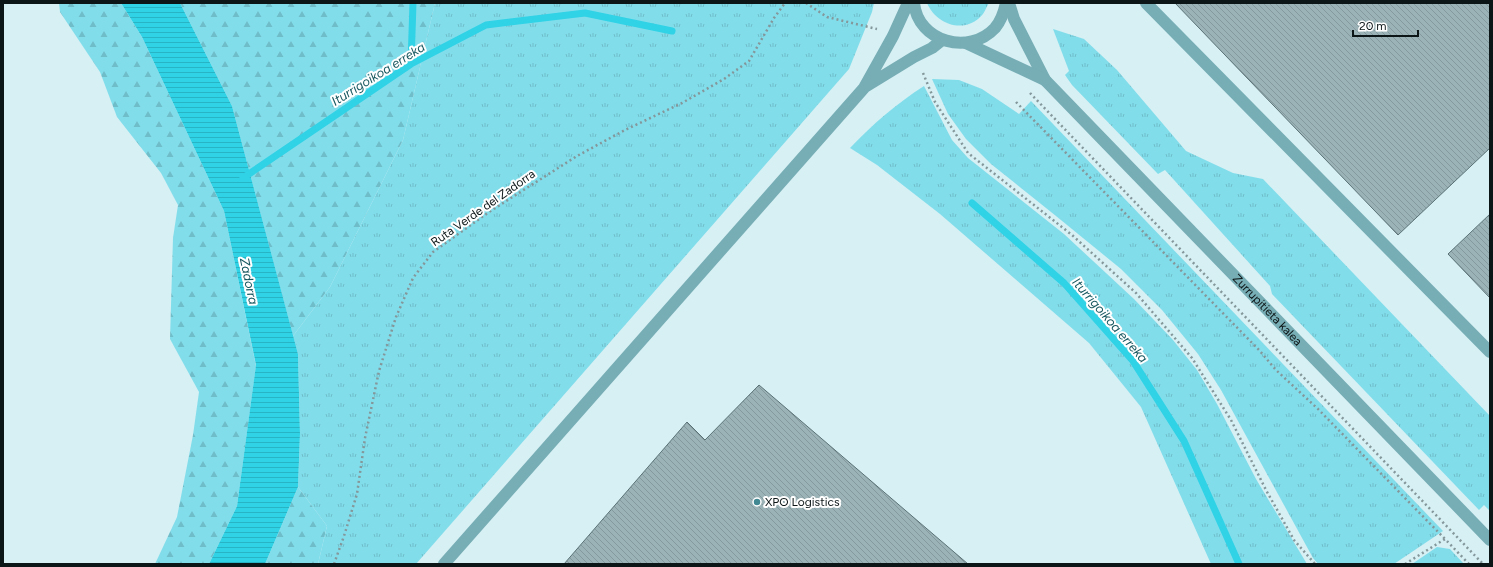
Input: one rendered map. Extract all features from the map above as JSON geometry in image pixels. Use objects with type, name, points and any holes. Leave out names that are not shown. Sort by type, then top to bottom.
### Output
[{"type":"street","points":[[444,564],[864,88],[893,36],[908,3]]},
{"type":"street","points":[[914,3],[914,8],[920,22],[930,32],[942,40],[954,43],[966,43],[982,38],[995,28],[1008,3]]},
{"type":"street","name":"Zurrupitieta kalea","points":[[1008,3],[1014,19],[1045,80],[1490,540]]},
{"type":"street","points":[[1146,3],[1490,352]]},
{"type":"street","points":[[864,88],[914,56],[932,48],[942,40]]},
{"type":"street","name":"Zurrupitieta kalea","points":[[966,43],[1045,80]]},
{"type":"path","name":"Ruta Verde del Zadorra","points":[[334,564],[357,494],[365,438],[379,371],[396,317],[413,278],[433,252],[489,212],[577,156],[625,130],[682,103],[724,79],[749,61],[774,18],[786,3]]},
{"type":"path","points":[[806,3],[827,17],[877,29]]},
{"type":"path","points":[[923,73],[935,102],[968,153],[1072,235],[1136,293],[1192,358],[1232,420],[1266,490],[1294,540],[1315,564]]},
{"type":"path","points":[[1029,92],[1483,564]]},
{"type":"path","points":[[1016,102],[1259,350],[1276,370],[1318,409],[1469,564]]},
{"type":"path","points":[[1405,564],[1446,540]]},
{"type":"green space","points":[[59,3],[121,3],[142,37],[224,211],[256,366],[237,506],[209,564],[155,564],[177,517],[193,435],[199,392],[170,339],[173,238],[178,205],[161,173],[117,117],[100,72],[60,12]]},
{"type":"green space","points":[[180,3],[435,3],[403,140],[330,287],[293,336],[232,106]]},
{"type":"green space","points":[[435,3],[874,3],[872,12],[849,69],[416,564],[318,564],[327,526],[298,487],[300,434],[298,354],[293,336],[330,287],[403,140]]},
{"type":"green space","points":[[927,3],[989,3],[983,14],[976,20],[960,26],[944,22],[931,11]]},
{"type":"green space","points":[[1053,29],[1084,39],[1117,70],[1186,151],[1233,173],[1263,179],[1490,416],[1490,511],[1484,505],[1479,510],[1272,294],[1270,286],[1165,170],[1158,174],[1072,85],[1065,75],[1069,71]]},
{"type":"green space","points":[[932,79],[959,80],[982,89],[1019,114],[1031,101],[1443,531],[1394,564],[1318,564],[1313,558],[1221,390],[1198,354],[1162,310],[1121,269],[991,164],[966,139],[948,114]]},
{"type":"green space","points":[[924,86],[952,140],[968,158],[1064,234],[1134,299],[1173,340],[1197,370],[1217,404],[1256,479],[1307,564],[1211,564],[1141,407],[1089,343],[940,214],[877,165],[850,148],[885,115]]},
{"type":"green space","points":[[298,487],[327,526],[318,564],[265,564]]},
{"type":"green space","points":[[1437,547],[1450,549],[1464,564],[1412,564]]},
{"type":"water","name":"Zadorra","points":[[121,3],[180,3],[232,106],[298,354],[300,434],[298,487],[265,564],[209,564],[237,506],[256,365],[224,211],[142,37]]},
{"type":"building","points":[[1175,3],[1490,3],[1490,148],[1398,235]]},
{"type":"building","points":[[1490,214],[1490,298],[1448,254]]},
{"type":"building","name":"XPO Logistics","points":[[759,385],[968,564],[564,564],[687,422],[705,440]]},
{"type":"waterway","points":[[411,64],[413,3]]},
{"type":"waterway","name":"Iturrigoikoa erreka","points":[[243,178],[411,64],[486,25],[585,13],[672,31]]},
{"type":"waterway","name":"Iturrigoikoa erreka","points":[[972,203],[1064,283],[1133,361],[1184,441],[1239,564]]},
{"type":"place","name":"XPO Logistics","points":[[757,502]]}]
